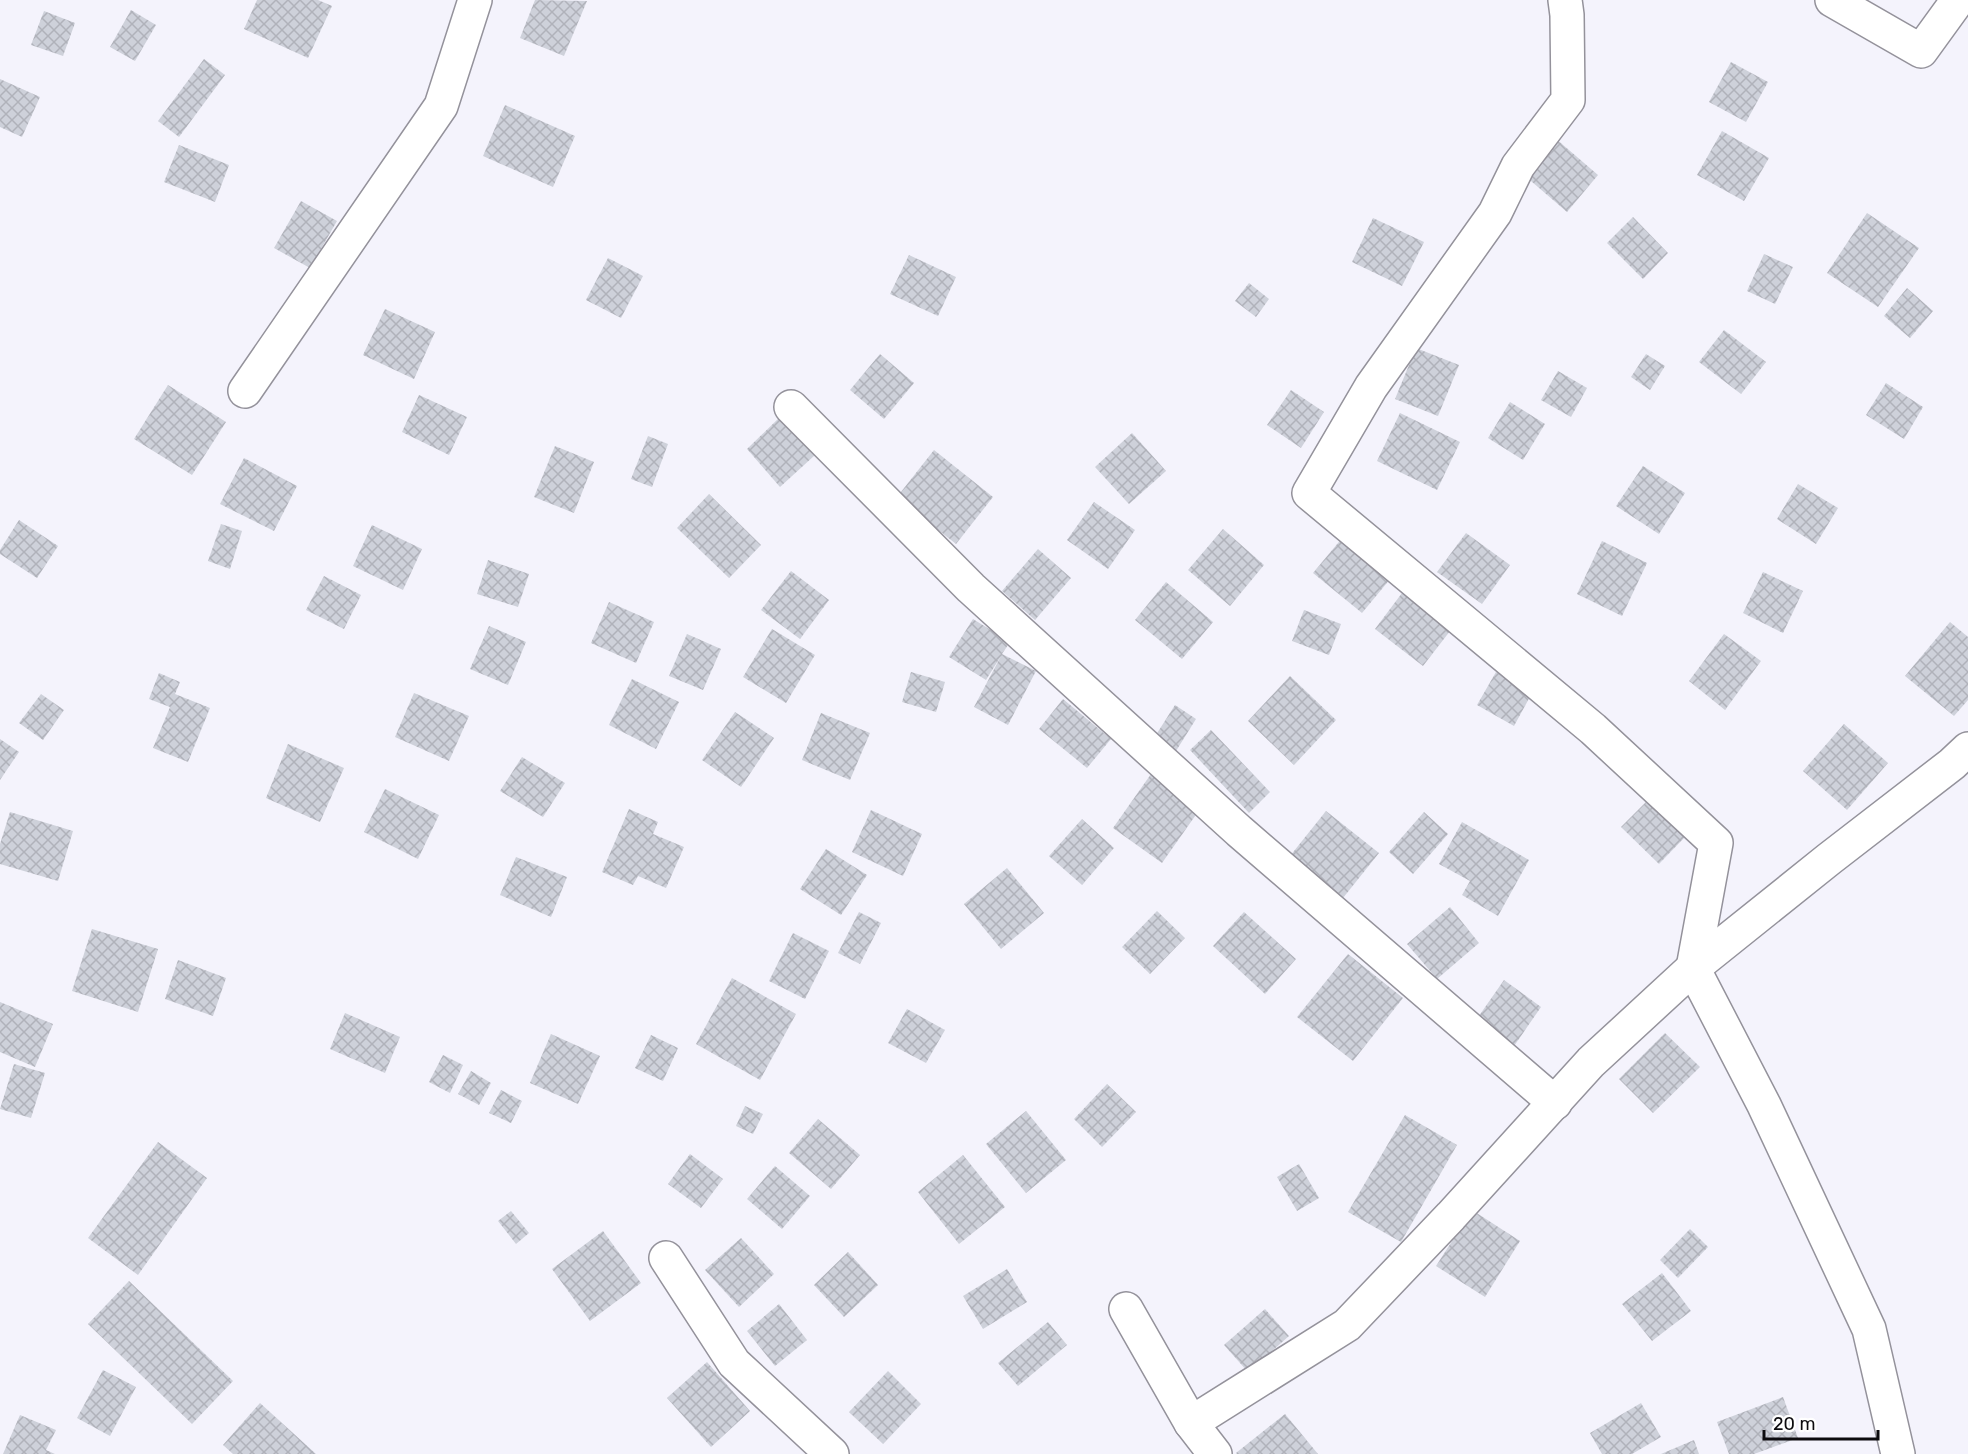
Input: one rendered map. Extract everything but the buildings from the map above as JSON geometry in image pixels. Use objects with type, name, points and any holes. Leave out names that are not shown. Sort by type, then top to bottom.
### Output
[{"type":"street","points":[[245,391],[441,106],[475,0]]},
{"type":"street","points":[[1564,0],[1567,15],[1568,100],[1518,166],[1495,213],[1371,387],[1309,493],[1593,729],[1716,843],[1693,968],[1764,1105],[1869,1329],[1898,1454]]},
{"type":"street","points":[[1832,0],[1921,51],[1958,0]]},
{"type":"street","points":[[791,407],[980,596],[1239,831],[1555,1103]]},
{"type":"street","points":[[1191,1423],[1347,1325],[1591,1062],[1693,968],[1968,749]]},
{"type":"street","points":[[666,1258],[734,1363],[832,1454]]},
{"type":"street","points":[[1126,1309],[1191,1423],[1215,1454]]}]
